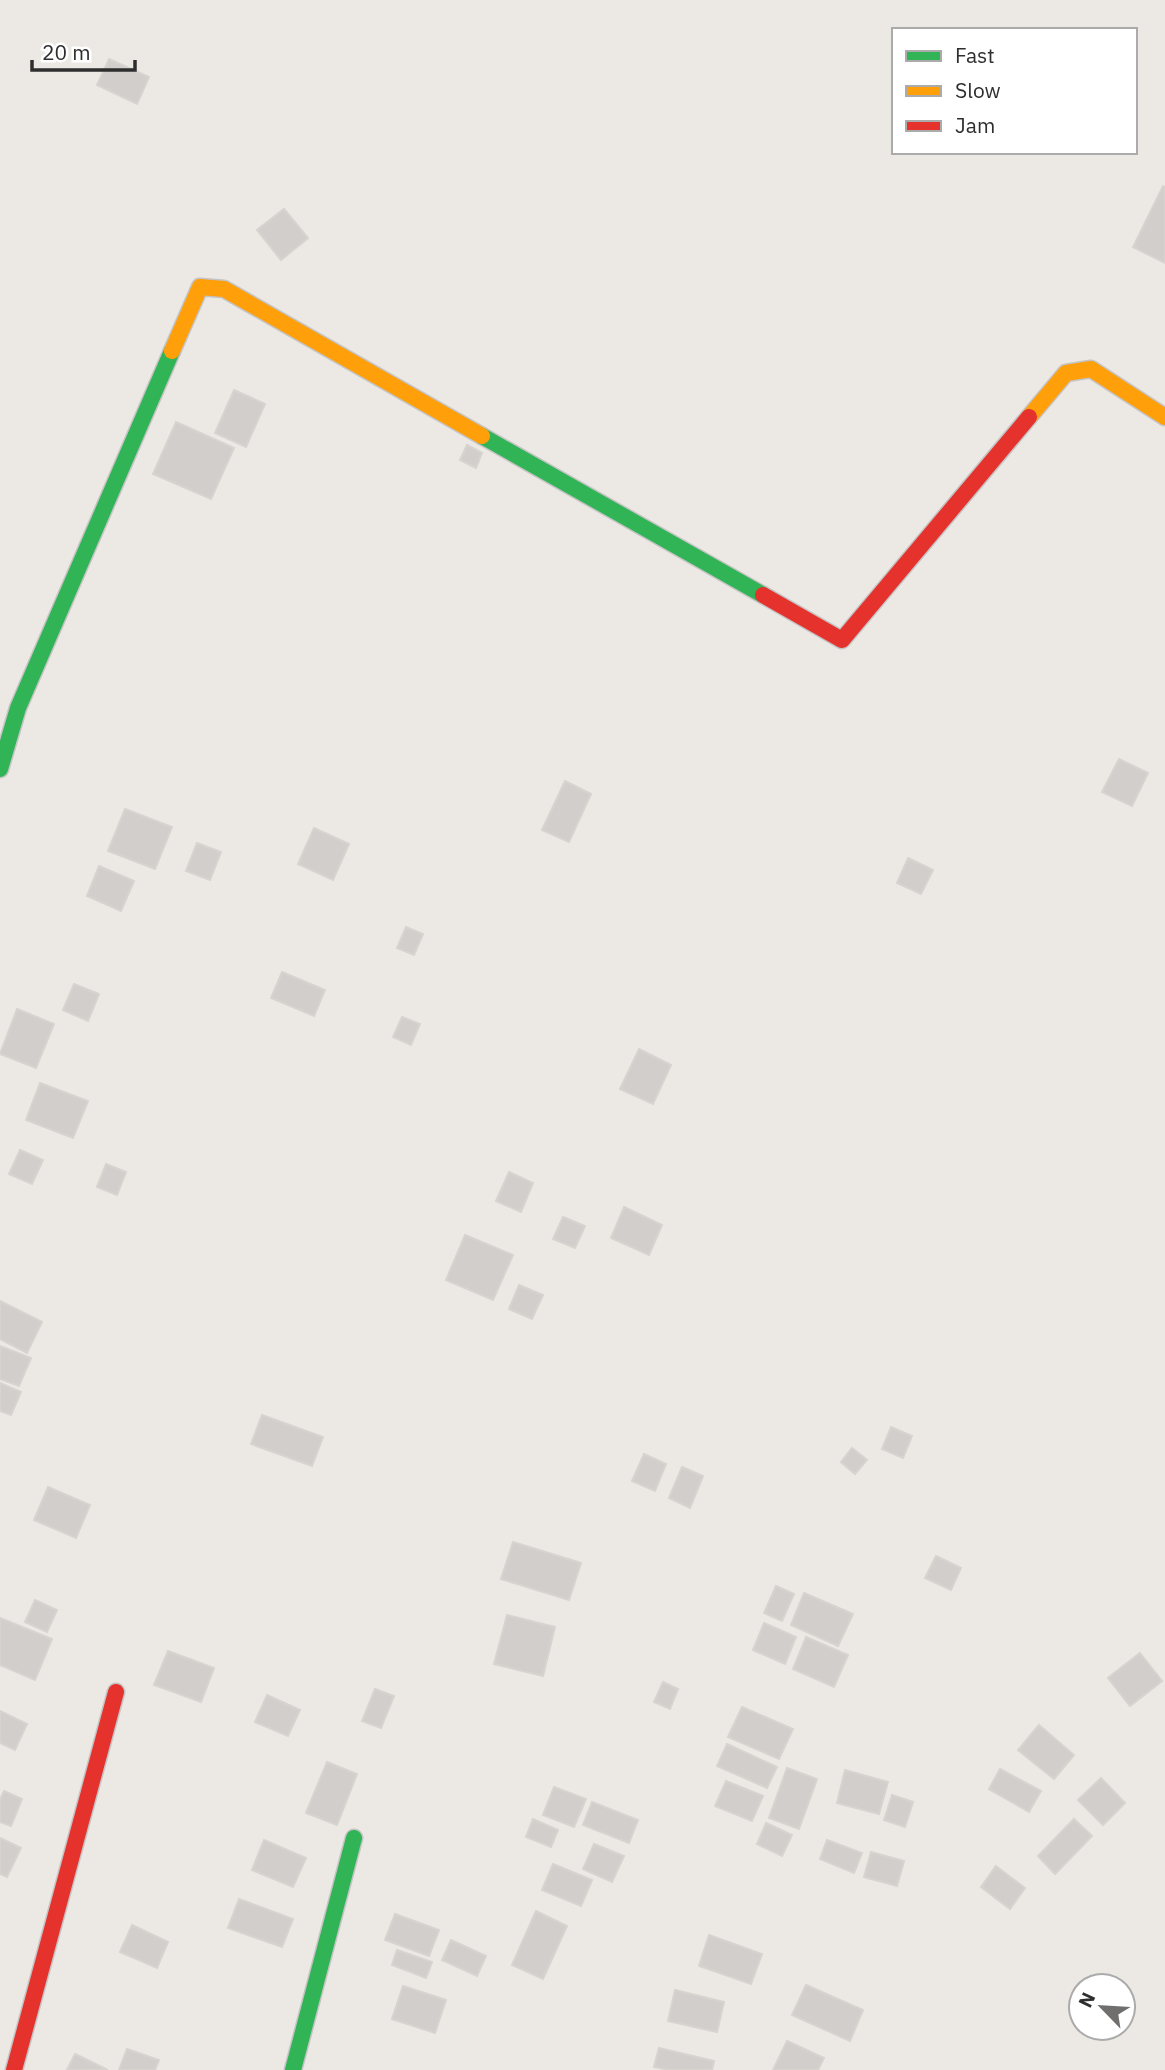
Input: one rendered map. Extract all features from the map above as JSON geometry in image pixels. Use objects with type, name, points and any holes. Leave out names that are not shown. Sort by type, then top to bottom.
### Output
[{"type":"street","points":[[0,769],[18,708],[200,287],[224,289],[842,640],[1066,373],[1091,369],[1165,417]]},
{"type":"street","points":[[14,2070],[116,1692]]},
{"type":"street","points":[[293,2070],[354,1838]]},
{"type":"building","points":[[109,59],[149,77],[137,104],[97,85]]},
{"type":"building","points":[[1163,186],[1165,187],[1165,263],[1133,247]]},
{"type":"building","points":[[284,209],[308,238],[281,260],[257,230]]},
{"type":"building","points":[[234,390],[265,404],[246,447],[215,433]]},
{"type":"building","points":[[176,422],[234,448],[211,499],[153,474]]},
{"type":"building","points":[[467,445],[482,453],[476,468],[460,460]]},
{"type":"building","points":[[1119,759],[1148,773],[1132,806],[1102,792]]},
{"type":"building","points":[[565,781],[591,794],[569,842],[542,830]]},
{"type":"building","points":[[125,809],[172,827],[155,869],[108,851]]},
{"type":"building","points":[[314,828],[349,844],[333,880],[298,864]]},
{"type":"building","points":[[197,843],[221,852],[210,880],[186,871]]},
{"type":"building","points":[[908,858],[933,870],[921,894],[897,883]]},
{"type":"building","points":[[99,866],[134,881],[121,911],[87,896]]},
{"type":"building","points":[[406,927],[423,934],[414,955],[397,948]]},
{"type":"building","points":[[282,972],[325,990],[314,1016],[271,998]]},
{"type":"building","points":[[74,984],[99,994],[88,1021],[63,1010]]},
{"type":"building","points":[[17,1009],[54,1024],[36,1068],[0,1054]]},
{"type":"building","points":[[402,1017],[420,1024],[411,1045],[393,1037]]},
{"type":"building","points":[[639,1049],[671,1065],[653,1104],[620,1089]]},
{"type":"building","points":[[40,1083],[88,1101],[73,1138],[26,1120]]},
{"type":"building","points":[[20,1150],[43,1160],[32,1184],[9,1174]]},
{"type":"building","points":[[106,1164],[126,1172],[117,1195],[97,1187]]},
{"type":"building","points":[[509,1172],[533,1183],[521,1212],[496,1201]]},
{"type":"building","points":[[624,1207],[662,1225],[649,1255],[611,1238]]},
{"type":"building","points":[[563,1217],[585,1226],[575,1248],[553,1239]]},
{"type":"building","points":[[465,1235],[513,1255],[493,1300],[446,1280]]},
{"type":"building","points":[[519,1285],[543,1295],[532,1319],[509,1309]]},
{"type":"building","points":[[0,1301],[42,1322],[27,1353],[0,1339]]},
{"type":"building","points":[[0,1346],[31,1358],[19,1386],[0,1379]]},
{"type":"building","points":[[0,1383],[21,1392],[11,1415],[0,1411]]},
{"type":"building","points":[[262,1415],[323,1437],[312,1466],[251,1444]]},
{"type":"building","points":[[891,1427],[912,1436],[903,1458],[882,1449]]},
{"type":"building","points":[[852,1448],[867,1460],[855,1474],[841,1462]]},
{"type":"building","points":[[644,1454],[666,1464],[655,1491],[632,1481]]},
{"type":"building","points":[[682,1467],[703,1476],[690,1508],[669,1498]]},
{"type":"building","points":[[48,1487],[90,1505],[76,1538],[34,1520]]},
{"type":"building","points":[[513,1542],[581,1563],[569,1600],[501,1579]]},
{"type":"building","points":[[936,1556],[961,1568],[951,1590],[925,1578]]},
{"type":"building","points":[[776,1586],[794,1594],[782,1621],[764,1613]]},
{"type":"building","points":[[804,1593],[853,1614],[838,1646],[791,1625]]},
{"type":"building","points":[[35,1600],[57,1610],[47,1632],[25,1622]]},
{"type":"building","points":[[507,1615],[555,1627],[543,1676],[494,1664]]},
{"type":"building","points":[[0,1618],[52,1639],[35,1680],[0,1665]]},
{"type":"building","points":[[764,1623],[796,1637],[785,1664],[753,1650]]},
{"type":"building","points":[[806,1637],[848,1655],[834,1687],[793,1669]]},
{"type":"building","points":[[168,1651],[214,1668],[201,1702],[154,1685]]},
{"type":"building","points":[[1140,1653],[1162,1681],[1130,1706],[1108,1678]]},
{"type":"building","points":[[663,1682],[678,1689],[670,1709],[654,1702]]},
{"type":"building","points":[[375,1689],[394,1696],[381,1728],[362,1721]]},
{"type":"building","points":[[267,1695],[300,1710],[288,1736],[255,1722]]},
{"type":"building","points":[[742,1707],[793,1729],[779,1759],[728,1737]]},
{"type":"building","points":[[0,1711],[27,1724],[15,1750],[0,1743]]},
{"type":"building","points":[[1039,1725],[1074,1755],[1054,1779],[1018,1750]]},
{"type":"building","points":[[727,1744],[777,1767],[767,1788],[717,1766]]},
{"type":"building","points":[[327,1762],[357,1774],[337,1825],[306,1813]]},
{"type":"building","points":[[787,1768],[817,1779],[799,1829],[769,1818]]},
{"type":"building","points":[[1000,1769],[1041,1791],[1029,1812],[989,1789]]},
{"type":"building","points":[[845,1770],[888,1782],[879,1814],[837,1803]]},
{"type":"building","points":[[1101,1778],[1125,1803],[1103,1825],[1078,1800]]},
{"type":"building","points":[[726,1781],[763,1796],[752,1821],[715,1806]]},
{"type":"building","points":[[554,1787],[586,1799],[574,1827],[543,1815]]},
{"type":"building","points":[[4,1791],[22,1799],[11,1826],[0,1822],[0,1800]]},
{"type":"building","points":[[892,1795],[913,1802],[905,1827],[884,1820]]},
{"type":"building","points":[[592,1802],[638,1820],[629,1843],[583,1825]]},
{"type":"building","points":[[533,1819],[558,1830],[551,1847],[526,1837]]},
{"type":"building","points":[[1074,1819],[1092,1836],[1055,1874],[1038,1856]]},
{"type":"building","points":[[766,1823],[792,1835],[782,1856],[757,1844]]},
{"type":"building","points":[[0,1838],[21,1848],[7,1877],[0,1874]]},
{"type":"building","points":[[264,1840],[306,1858],[293,1887],[252,1870]]},
{"type":"building","points":[[827,1840],[862,1853],[854,1873],[820,1859]]},
{"type":"building","points":[[594,1844],[624,1856],[612,1882],[583,1869]]},
{"type":"building","points":[[871,1852],[904,1861],[897,1886],[864,1877]]},
{"type":"building","points":[[553,1864],[592,1880],[581,1906],[542,1890]]},
{"type":"building","points":[[996,1866],[1025,1888],[1010,1909],[981,1887]]},
{"type":"building","points":[[239,1899],[293,1919],[282,1947],[228,1928]]},
{"type":"building","points":[[536,1911],[567,1926],[543,1979],[512,1965]]},
{"type":"building","points":[[395,1914],[439,1930],[429,1956],[385,1940]]},
{"type":"building","points":[[132,1925],[168,1942],[157,1968],[120,1952]]},
{"type":"building","points":[[709,1935],[762,1954],[751,1984],[699,1966]]},
{"type":"building","points":[[451,1940],[486,1956],[477,1976],[442,1960]]},
{"type":"building","points":[[397,1950],[432,1962],[426,1978],[392,1965]]},
{"type":"building","points":[[806,1985],[863,2010],[850,2041],[792,2015]]},
{"type":"building","points":[[403,1986],[446,2000],[435,2033],[392,2019]]},
{"type":"building","points":[[675,1990],[724,2002],[717,2032],[668,2021]]},
{"type":"building","points":[[787,2041],[824,2058],[818,2070],[773,2070]]},
{"type":"building","points":[[659,2048],[714,2061],[712,2070],[670,2070],[654,2067]]},
{"type":"building","points":[[127,2049],[159,2060],[155,2070],[119,2070]]},
{"type":"building","points":[[75,2054],[108,2070],[67,2070]]},
{"type":"traffic: fast","points":[[0,769],[18,708],[172,351]]},
{"type":"traffic: fast","points":[[482,436],[763,595]]},
{"type":"traffic: fast","points":[[293,2070],[354,1838]]},
{"type":"traffic: slow","points":[[172,351],[200,287],[224,289],[482,436]]},
{"type":"traffic: slow","points":[[1029,417],[1066,373],[1091,369],[1165,417]]},
{"type":"traffic: jam","points":[[763,595],[842,640],[1029,417]]},
{"type":"traffic: jam","points":[[14,2070],[116,1692]]}]
